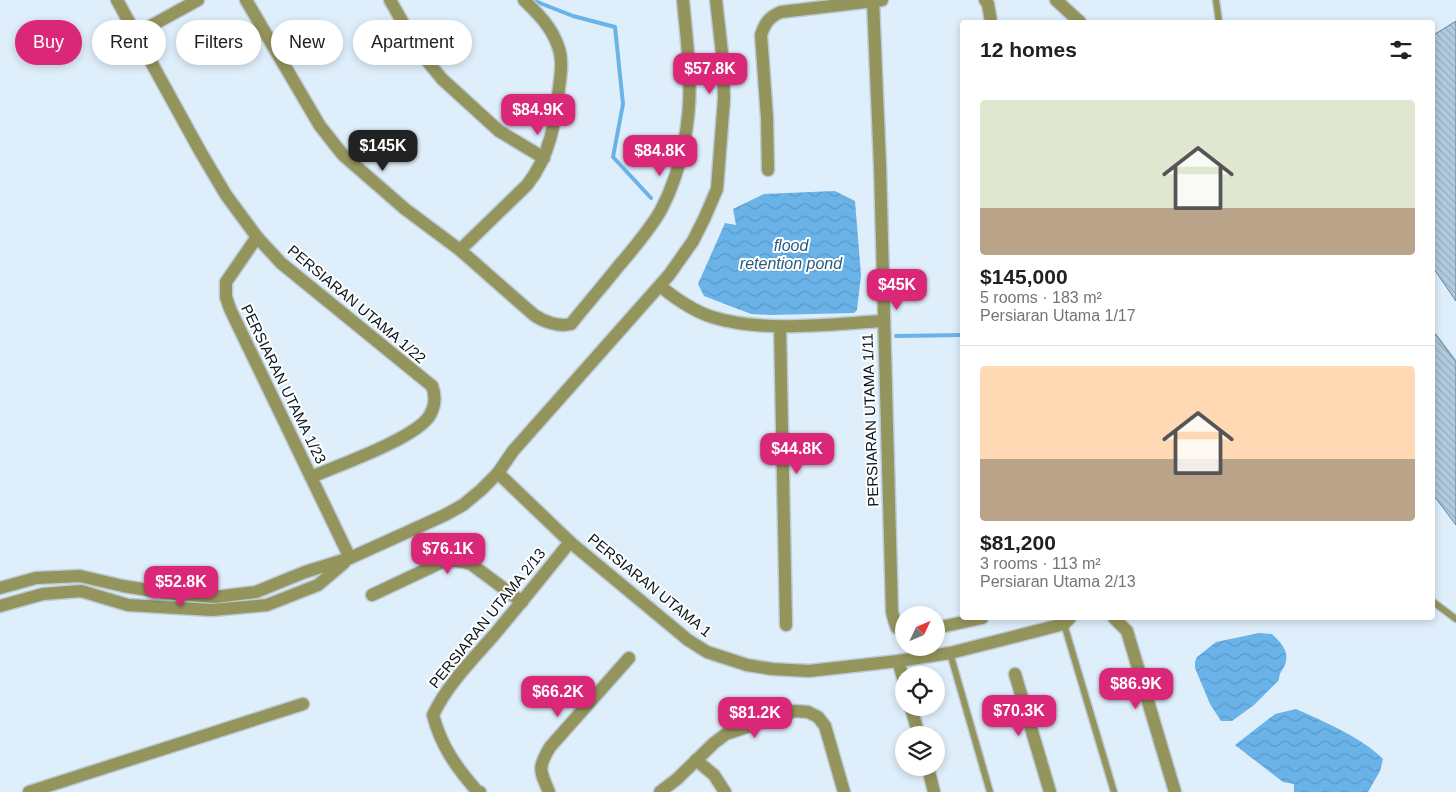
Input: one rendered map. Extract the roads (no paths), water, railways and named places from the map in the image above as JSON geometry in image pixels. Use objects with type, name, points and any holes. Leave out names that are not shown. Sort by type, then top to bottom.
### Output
[{"type":"street","name":"PERSIARAN UTAMA 1/22","points":[[117,0],[128,20]]},
{"type":"street","points":[[162,20],[198,0]]},
{"type":"street","points":[[246,0],[320,126],[343,155],[404,209],[460,250],[534,315],[550,323],[565,326],[571,324],[640,240],[660,210],[671,187],[682,151],[689,100],[689,70],[683,0]]},
{"type":"street","points":[[390,0],[420,51],[442,79],[499,131],[544,158]]},
{"type":"street","points":[[460,250],[536,173],[544,158],[556,119],[561,70],[559,48],[548,24],[524,0]]},
{"type":"street","points":[[0,588],[36,578],[80,576],[123,586],[215,597],[256,592],[305,572],[350,558],[446,515],[463,505],[498,473],[513,451],[660,286],[693,241],[717,189],[724,99],[723,62],[716,0]]},
{"type":"street","points":[[985,0],[988,4],[991,20]]},
{"type":"street","points":[[768,170],[767,118],[761,35],[763,27],[770,16],[781,12],[878,1]]},
{"type":"street","name":"PERSIARAN UTAMA 1/11","points":[[878,1],[883,321],[892,612],[895,621]]},
{"type":"street","points":[[1058,1],[1078,20]]},
{"type":"street","name":"PERSIARAN UTAMA 1/22","points":[[153,65],[209,166],[226,194],[257,237],[281,263],[432,386],[436,395],[430,416],[401,438],[311,477]]},
{"type":"street","name":"PERSIARAN UTAMA 1/23","points":[[257,237],[226,282],[226,296],[230,309],[350,558]]},
{"type":"street","points":[[660,286],[680,302],[711,317],[732,322],[780,327],[883,321]]},
{"type":"street","points":[[780,327],[786,624]]},
{"type":"street","name":"PERSIARAN UTAMA 1","points":[[498,473],[570,542],[668,625],[707,652],[748,665],[809,672],[898,661],[950,653],[1067,621]]},
{"type":"street","name":"PERSIARAN UTAMA 2/13","points":[[480,792],[458,769],[442,742],[433,715],[439,703],[459,676],[570,542]]},
{"type":"street","points":[[0,606],[43,594],[81,591],[128,605],[212,610],[267,605],[318,584],[350,558]]},
{"type":"street","points":[[372,594],[442,562],[461,560],[480,570],[522,602]]},
{"type":"street","points":[[945,626],[973,620]]},
{"type":"street","points":[[1116,620],[1127,631],[1175,792]]},
{"type":"street","points":[[549,792],[540,769],[543,758],[550,747],[629,658]]},
{"type":"street","points":[[898,661],[900,666]]},
{"type":"street","points":[[1015,674],[1050,792]]},
{"type":"street","points":[[29,792],[304,704]]},
{"type":"street","points":[[660,792],[726,734],[795,711],[808,712],[818,717],[825,726],[844,792]]},
{"type":"street","points":[[696,760],[714,775],[725,792]]},
{"type":"street","points":[[930,776],[934,792]]},
{"type":"lane","points":[[1216,0],[1219,20]]},
{"type":"lane","points":[[1435,603],[1456,619]]},
{"type":"lane","points":[[1067,621],[1114,792]]},
{"type":"lane","points":[[950,653],[990,792]]},
{"type":"water","name":"flood retention pond","points":[[835,191],[855,201],[861,275],[857,310],[854,313],[751,314],[704,296],[698,284],[725,223],[736,225],[733,209],[764,194]]},
{"type":"water","points":[[1259,633],[1272,634],[1285,651],[1285,665],[1279,680],[1254,705],[1232,721],[1221,721],[1210,704],[1195,668],[1197,657],[1216,642]]},
{"type":"water","points":[[1296,709],[1353,737],[1383,759],[1380,771],[1368,792],[1294,792],[1294,784],[1283,782],[1235,745],[1275,714]]},
{"type":"waterway","points":[[532,0],[573,16],[615,27],[623,104],[613,157],[651,198]]},
{"type":"waterway","points":[[896,336],[960,335]]}]
